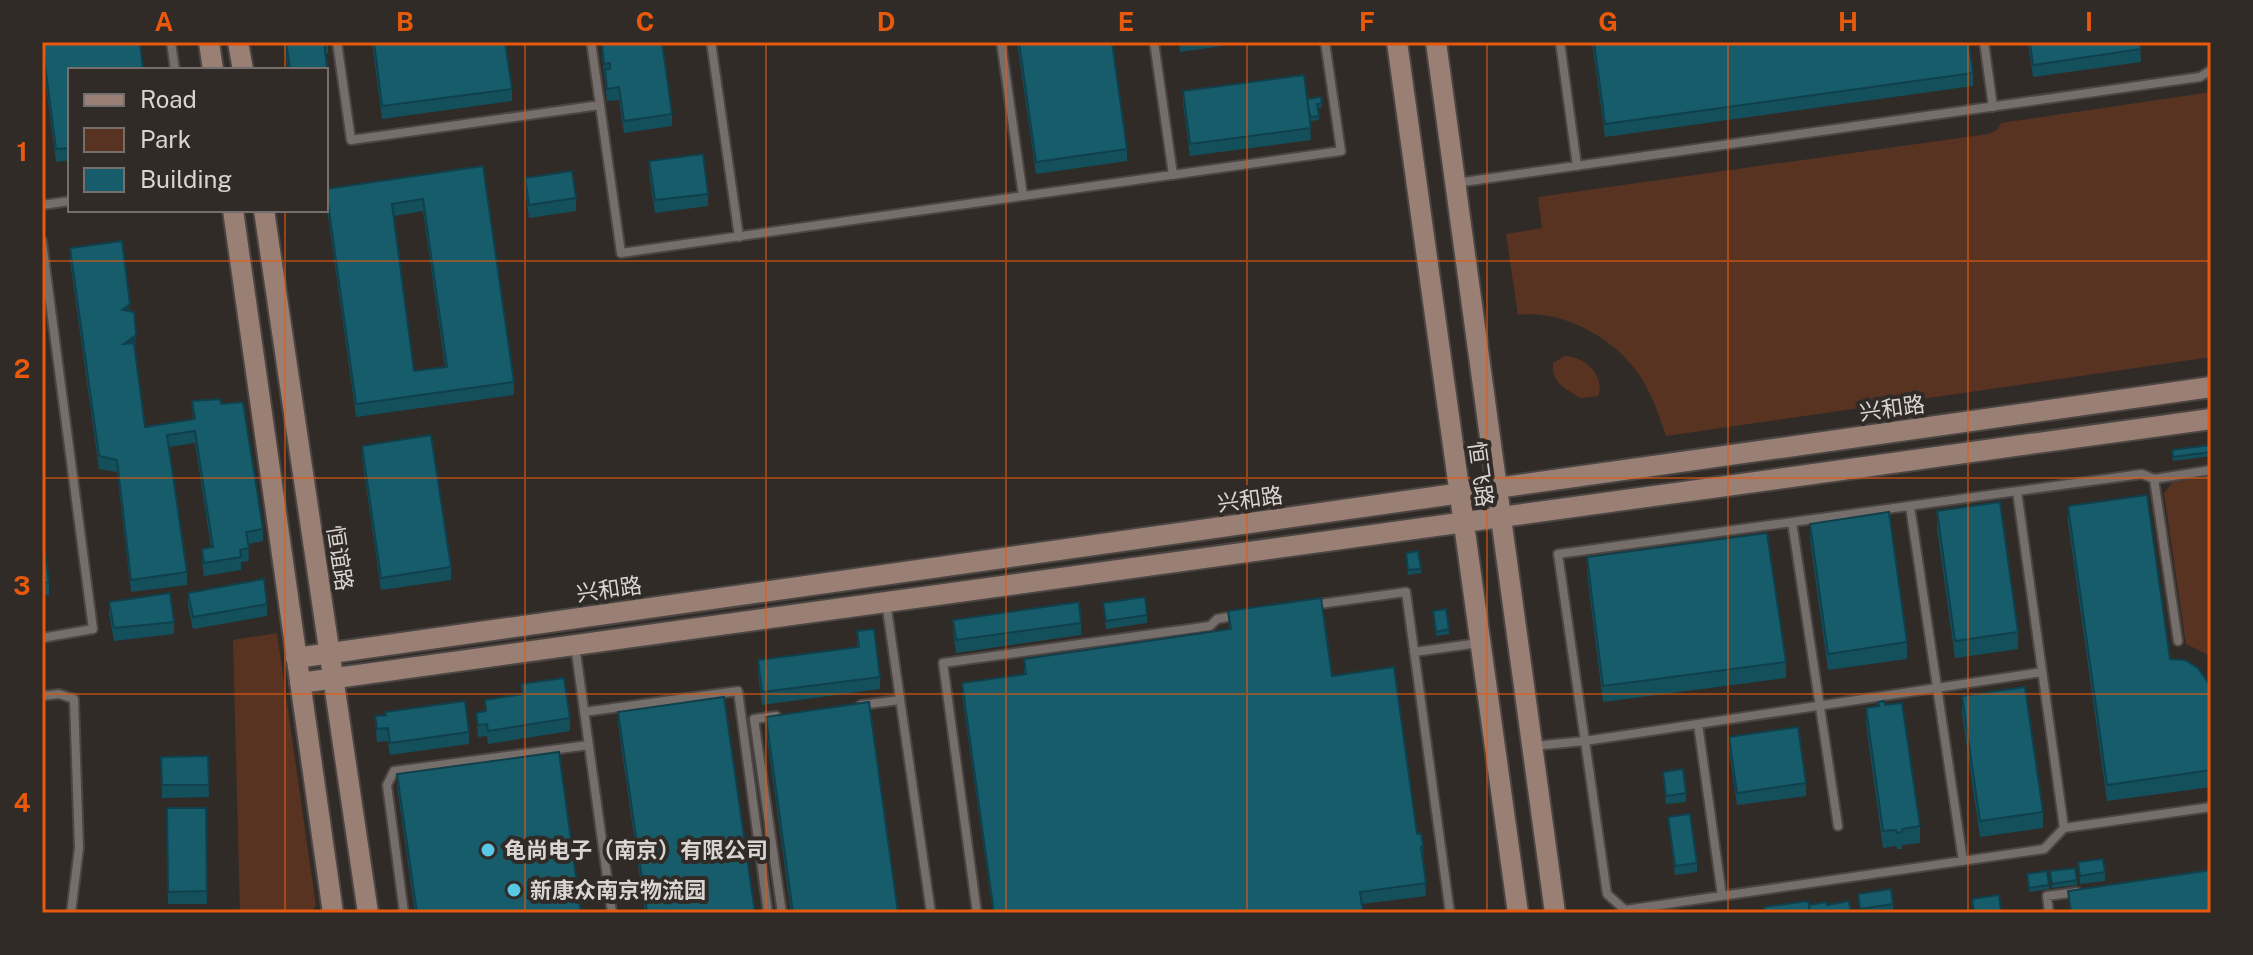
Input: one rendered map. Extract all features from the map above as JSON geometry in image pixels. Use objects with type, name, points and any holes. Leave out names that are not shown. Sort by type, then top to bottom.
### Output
[{"type":"main road","points":[[209,42],[213,68]]},
{"type":"main road","points":[[238,42],[243,68]]},
{"type":"main road","name":"恒飞路","points":[[1397,42],[1518,913]]},
{"type":"main road","name":"恒飞路","points":[[1436,42],[1555,913]]},
{"type":"main road","points":[[233,212],[333,913]]},
{"type":"main road","name":"恒谊路","points":[[264,212],[368,913]]},
{"type":"main road","name":"兴和路","points":[[296,658],[2211,387]]},
{"type":"main road","points":[[300,683],[2211,419]]},
{"type":"lane","points":[[171,42],[175,68]]},
{"type":"lane","points":[[337,42],[351,140],[600,105]]},
{"type":"lane","points":[[591,42],[621,253],[1341,151],[1325,42]]},
{"type":"lane","points":[[711,42],[739,237]]},
{"type":"lane","points":[[1001,42],[1023,196]]},
{"type":"lane","points":[[1154,42],[1173,175]]},
{"type":"lane","points":[[1560,42],[1577,166]]},
{"type":"lane","points":[[1984,42],[1993,107]]},
{"type":"lane","points":[[1456,183],[2200,77],[2211,70]]},
{"type":"lane","points":[[42,205],[68,201]]},
{"type":"lane","points":[[42,241],[93,629],[42,638]]},
{"type":"lane","points":[[2211,470],[2154,479],[2142,474],[1558,554],[1607,894],[1625,910],[2044,849],[2064,828],[2211,807]]},
{"type":"lane","points":[[2154,479],[2178,641]]},
{"type":"lane","points":[[2017,491],[2064,828]]},
{"type":"lane","points":[[1910,506],[1963,861]]},
{"type":"lane","points":[[1792,522],[1838,826]]},
{"type":"lane","points":[[1295,608],[1406,592],[1450,913]]},
{"type":"lane","points":[[886,601],[931,913]]},
{"type":"lane","points":[[977,913],[943,663],[1210,626],[1217,619],[1248,614]]},
{"type":"lane","points":[[1414,652],[1480,643]]},
{"type":"lane","points":[[575,645],[612,913]]},
{"type":"lane","points":[[1533,746],[1585,741],[2042,672]]},
{"type":"lane","points":[[584,712],[738,691],[768,913]]},
{"type":"lane","points":[[42,696],[59,694],[74,699],[79,848],[71,913]]},
{"type":"lane","points":[[856,705],[900,700]]},
{"type":"lane","points":[[782,913],[754,719],[783,715]]},
{"type":"lane","points":[[1698,724],[1722,896]]},
{"type":"lane","points":[[404,913],[387,785],[394,771],[589,745]]},
{"type":"lane","points":[[2049,913],[2047,896],[2092,890]]},
{"type":"green space","points":[[2211,92],[2211,357],[1666,436],[1643,380],[1615,348],[1568,321],[1551,316],[1518,315],[1506,234],[1542,228],[1538,197],[1988,134],[1997,130],[2001,123]]},
{"type":"green space","points":[[1565,356],[1579,359],[1592,368],[1599,381],[1598,396],[1581,398],[1557,380],[1553,363]]},
{"type":"green space","points":[[2211,476],[2211,656],[2186,644],[2164,493],[2173,482]]},
{"type":"green space","points":[[277,633],[316,906],[309,913],[240,913],[233,640]]},
{"type":"building","points":[[42,42],[140,42],[143,68],[68,68],[68,148],[56,149]]},
{"type":"building","points":[[286,42],[324,42],[327,68],[290,68]]},
{"type":"building","points":[[374,42],[505,42],[512,89],[382,106]]},
{"type":"building","points":[[662,42],[672,114],[624,121],[619,87],[607,89],[605,69],[610,69],[610,63],[604,64],[602,44]]},
{"type":"building","points":[[1019,42],[1112,42],[1127,149],[1036,162]]},
{"type":"building","points":[[1594,42],[1969,42],[1973,73],[1605,124]]},
{"type":"building","points":[[2030,42],[2140,42],[2141,49],[2033,65]]},
{"type":"building","points":[[1304,75],[1311,128],[1190,144],[1183,91]]},
{"type":"building","points":[[1321,97],[1322,103],[1317,104],[1319,116],[1310,117],[1307,99]]},
{"type":"building","points":[[703,154],[708,194],[655,200],[649,161]]},
{"type":"building","points":[[483,166],[514,382],[356,404],[328,189]],"holes":[[[423,199],[447,367],[414,371],[392,204]]]},
{"type":"building","points":[[572,171],[576,198],[529,205],[525,178]]},
{"type":"building","points":[[122,241],[130,304],[122,310],[134,312],[136,335],[124,344],[134,343],[145,427],[195,419],[192,401],[220,399],[221,404],[243,402],[263,529],[246,532],[249,548],[240,550],[241,557],[204,563],[202,549],[213,547],[195,431],[167,435],[187,572],[131,580],[117,460],[99,456],[70,248]]},
{"type":"building","points":[[431,435],[451,567],[381,578],[362,446]]},
{"type":"building","points":[[2211,445],[2211,452],[2173,457],[2172,450]]},
{"type":"building","points":[[2147,495],[2170,659],[2185,660],[2198,668],[2211,687],[2211,770],[2107,785],[2068,506]]},
{"type":"building","points":[[2000,502],[2018,632],[1955,641],[1937,511]]},
{"type":"building","points":[[1889,512],[1907,642],[1828,654],[1810,524]]},
{"type":"building","points":[[42,529],[49,582],[42,583]]},
{"type":"building","points":[[1767,533],[1786,662],[1603,686],[1587,557]]},
{"type":"building","points":[[1418,551],[1421,569],[1408,570],[1406,553]]},
{"type":"building","points":[[264,579],[267,604],[193,617],[188,593]]},
{"type":"building","points":[[170,593],[174,622],[114,628],[109,602]]},
{"type":"building","points":[[1145,597],[1147,615],[1106,621],[1103,603]]},
{"type":"building","points":[[1321,598],[1332,676],[1394,667],[1426,883],[1360,892],[1363,913],[994,913],[962,683],[1026,674],[1024,659],[1231,629],[1228,611]]},
{"type":"building","points":[[1079,602],[1081,623],[956,640],[953,620]]},
{"type":"building","points":[[1446,609],[1449,629],[1436,632],[1433,611]]},
{"type":"building","points":[[874,629],[880,677],[762,692],[758,660],[859,647],[857,631]]},
{"type":"building","points":[[564,678],[570,718],[488,731],[487,724],[478,725],[476,713],[486,711],[485,700],[523,694],[521,684]]},
{"type":"building","points":[[2025,687],[2043,812],[1980,821],[1962,696]]},
{"type":"building","points":[[724,697],[755,913],[647,913],[618,712]]},
{"type":"building","points":[[465,701],[469,732],[390,743],[388,728],[377,729],[375,716],[386,715],[385,712]]},
{"type":"building","points":[[1884,701],[1885,705],[1902,703],[1920,826],[1897,833],[1896,830],[1883,831],[1866,708],[1879,706],[1878,702]]},
{"type":"building","points":[[869,702],[898,913],[793,913],[766,717]]},
{"type":"building","points":[[1798,727],[1806,783],[1737,793],[1729,737]]},
{"type":"building","name":"龟尚电子（南京）有限公司","points":[[559,752],[581,913],[417,913],[397,774]]},
{"type":"building","points":[[208,756],[209,785],[162,785],[161,757]]},
{"type":"building","points":[[1683,769],[1686,793],[1666,796],[1663,772]]},
{"type":"building","points":[[167,808],[206,808],[207,891],[168,892]]},
{"type":"building","points":[[1690,814],[1697,863],[1675,866],[1668,817]]},
{"type":"building","points":[[2103,859],[2105,872],[2080,876],[2078,862]]},
{"type":"building","points":[[2075,868],[2077,880],[2052,884],[2050,871]]},
{"type":"building","points":[[2211,870],[2211,913],[2071,913],[2068,891]]},
{"type":"building","points":[[2047,871],[2049,885],[2029,888],[2027,874]]},
{"type":"building","points":[[1891,889],[1893,904],[1860,909],[1858,894]]},
{"type":"building","points":[[1999,895],[2001,911],[1974,913],[1972,899]]},
{"type":"building","points":[[1808,901],[1810,913],[1765,913],[1764,907]]},
{"type":"building","points":[[1849,901],[1851,913],[1810,913],[1809,905]]},
{"type":"place","name":"龟尚电子（南京）有限公司","points":[[488,850]]},
{"type":"place","name":"新康众南京物流园","points":[[514,890]]}]
